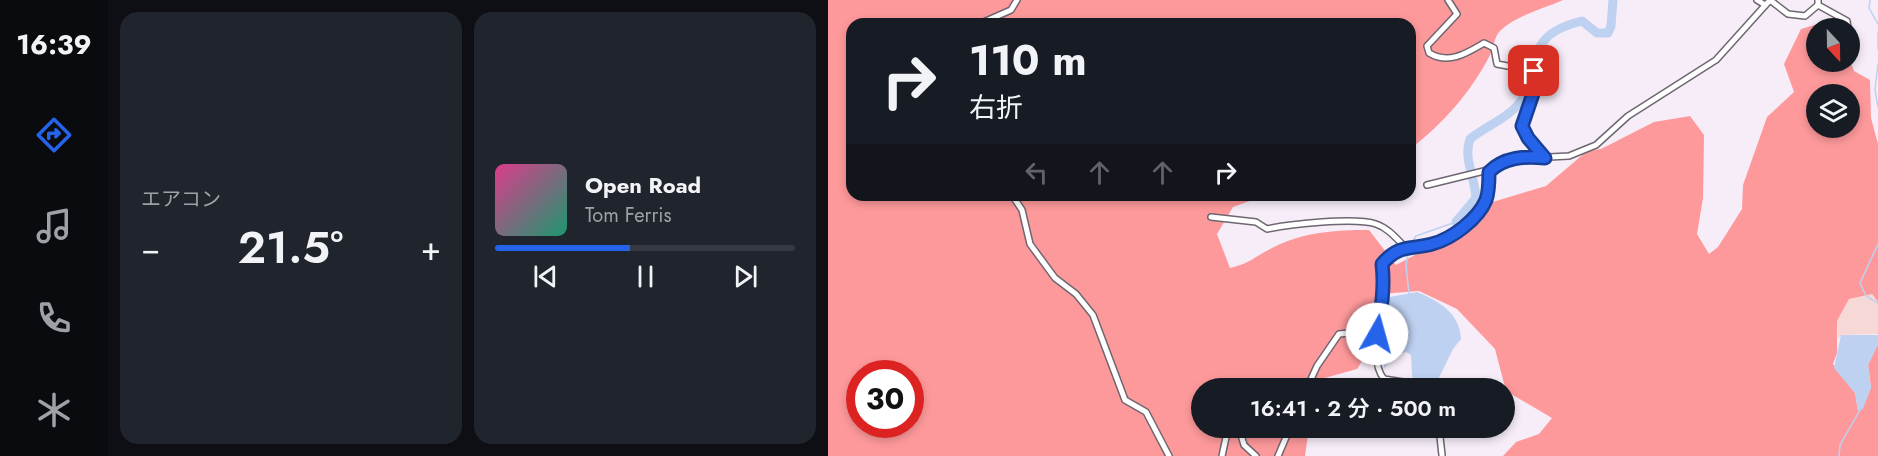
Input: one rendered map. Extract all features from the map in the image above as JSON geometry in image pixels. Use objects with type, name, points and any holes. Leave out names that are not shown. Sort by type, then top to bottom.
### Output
[{"type":"street","points":[[992,18],[1011,10],[1017,0]]},
{"type":"street","points":[[1448,0],[1457,14],[1432,38],[1427,46],[1430,53],[1437,58],[1460,57],[1484,43],[1494,48],[1497,64],[1534,71],[1537,82],[1522,126],[1528,138],[1545,158]]},
{"type":"street","points":[[1757,0],[1768,2],[1788,14],[1805,15],[1818,3],[1842,18]]},
{"type":"street","points":[[1428,185],[1492,169],[1509,159],[1569,156],[1596,145],[1628,116],[1716,60],[1768,2]]},
{"type":"street","points":[[1312,378],[1317,366],[1340,334],[1349,333],[1358,347],[1364,350],[1371,346],[1382,316],[1380,307],[1385,287],[1382,264],[1391,253],[1446,239],[1463,227],[1486,200],[1489,172],[1492,169]]},
{"type":"street","points":[[1016,201],[1022,210],[1030,244],[1056,278],[1076,294],[1094,315],[1125,400],[1146,412],[1168,456]]},
{"type":"street","points":[[1211,217],[1256,222],[1267,229],[1287,225],[1364,221],[1383,227],[1406,248]]},
{"type":"street","points":[[1377,334],[1380,374],[1383,378]]},
{"type":"street","points":[[1222,456],[1226,438]]},
{"type":"street","points":[[1243,438],[1245,445],[1256,456]]},
{"type":"street","points":[[1278,456],[1286,438]]},
{"type":"street","points":[[1440,438],[1442,455]]},
{"type":"shaded area","points":[[828,0],[1563,0],[1522,16],[1501,30],[1474,82],[1445,118],[1416,144],[1416,18],[846,18],[846,201],[1250,201],[1233,207],[1217,234],[1230,268],[1248,262],[1295,238],[1332,231],[1357,230],[1369,230],[1396,265],[1445,239],[1476,207],[1546,186],[1587,151],[1601,149],[1654,122],[1690,116],[1704,135],[1703,198],[1697,234],[1709,254],[1718,247],[1742,209],[1743,185],[1767,117],[1794,92],[1784,64],[1801,29],[1806,28],[1806,72],[1856,72],[1870,80],[1871,118],[1878,144],[1878,302],[1872,294],[1849,299],[1837,321],[1837,353],[1833,364],[1855,393],[1858,410],[1871,388],[1868,365],[1878,344],[1878,456],[1503,456],[1516,442],[1539,434],[1552,418],[1515,396],[1515,378],[1503,378],[1495,349],[1457,309],[1419,291],[1381,294],[1364,358],[1357,369],[1325,378],[1191,378],[1191,438],[1308,438],[1305,456],[828,456]]},
{"type":"shaded area","points":[[1872,294],[1878,302],[1878,334],[1842,335],[1838,339],[1837,321],[1849,299]]},
{"type":"water","points":[[1417,292],[1447,309],[1457,322],[1461,339],[1453,349],[1439,378],[1413,378],[1411,355],[1406,352],[1398,354],[1384,368],[1384,298]]},
{"type":"water","points":[[1841,335],[1878,335],[1878,344],[1868,365],[1871,388],[1863,409],[1858,411],[1855,393],[1834,368]]},
{"type":"waterway","points":[[1456,222],[1476,198],[1468,154],[1470,139],[1516,107],[1531,81],[1536,56],[1548,36],[1582,21],[1597,33],[1608,33],[1611,26],[1613,0]]},
{"type":"waterway","points":[[1870,0],[1869,8],[1878,24]]},
{"type":"waterway","points":[[1878,32],[1878,49]]},
{"type":"waterway","points":[[1878,64],[1875,90],[1878,107]]},
{"type":"waterway","points":[[1411,244],[1416,236],[1456,222]]},
{"type":"waterway","points":[[1878,244],[1860,283],[1866,296],[1878,303]]},
{"type":"waterway","points":[[1409,249],[1406,265],[1409,294]]},
{"type":"waterway","points":[[1839,456],[1840,445],[1860,410]]},
{"type":"route","points":[[1377,334],[1382,316],[1380,307],[1385,287],[1382,264],[1391,253],[1399,249],[1432,244],[1446,239],[1463,227],[1486,200],[1489,172],[1498,164],[1509,159],[1534,156],[1545,158],[1528,138],[1522,126],[1534,96],[1537,82],[1534,71]]}]
